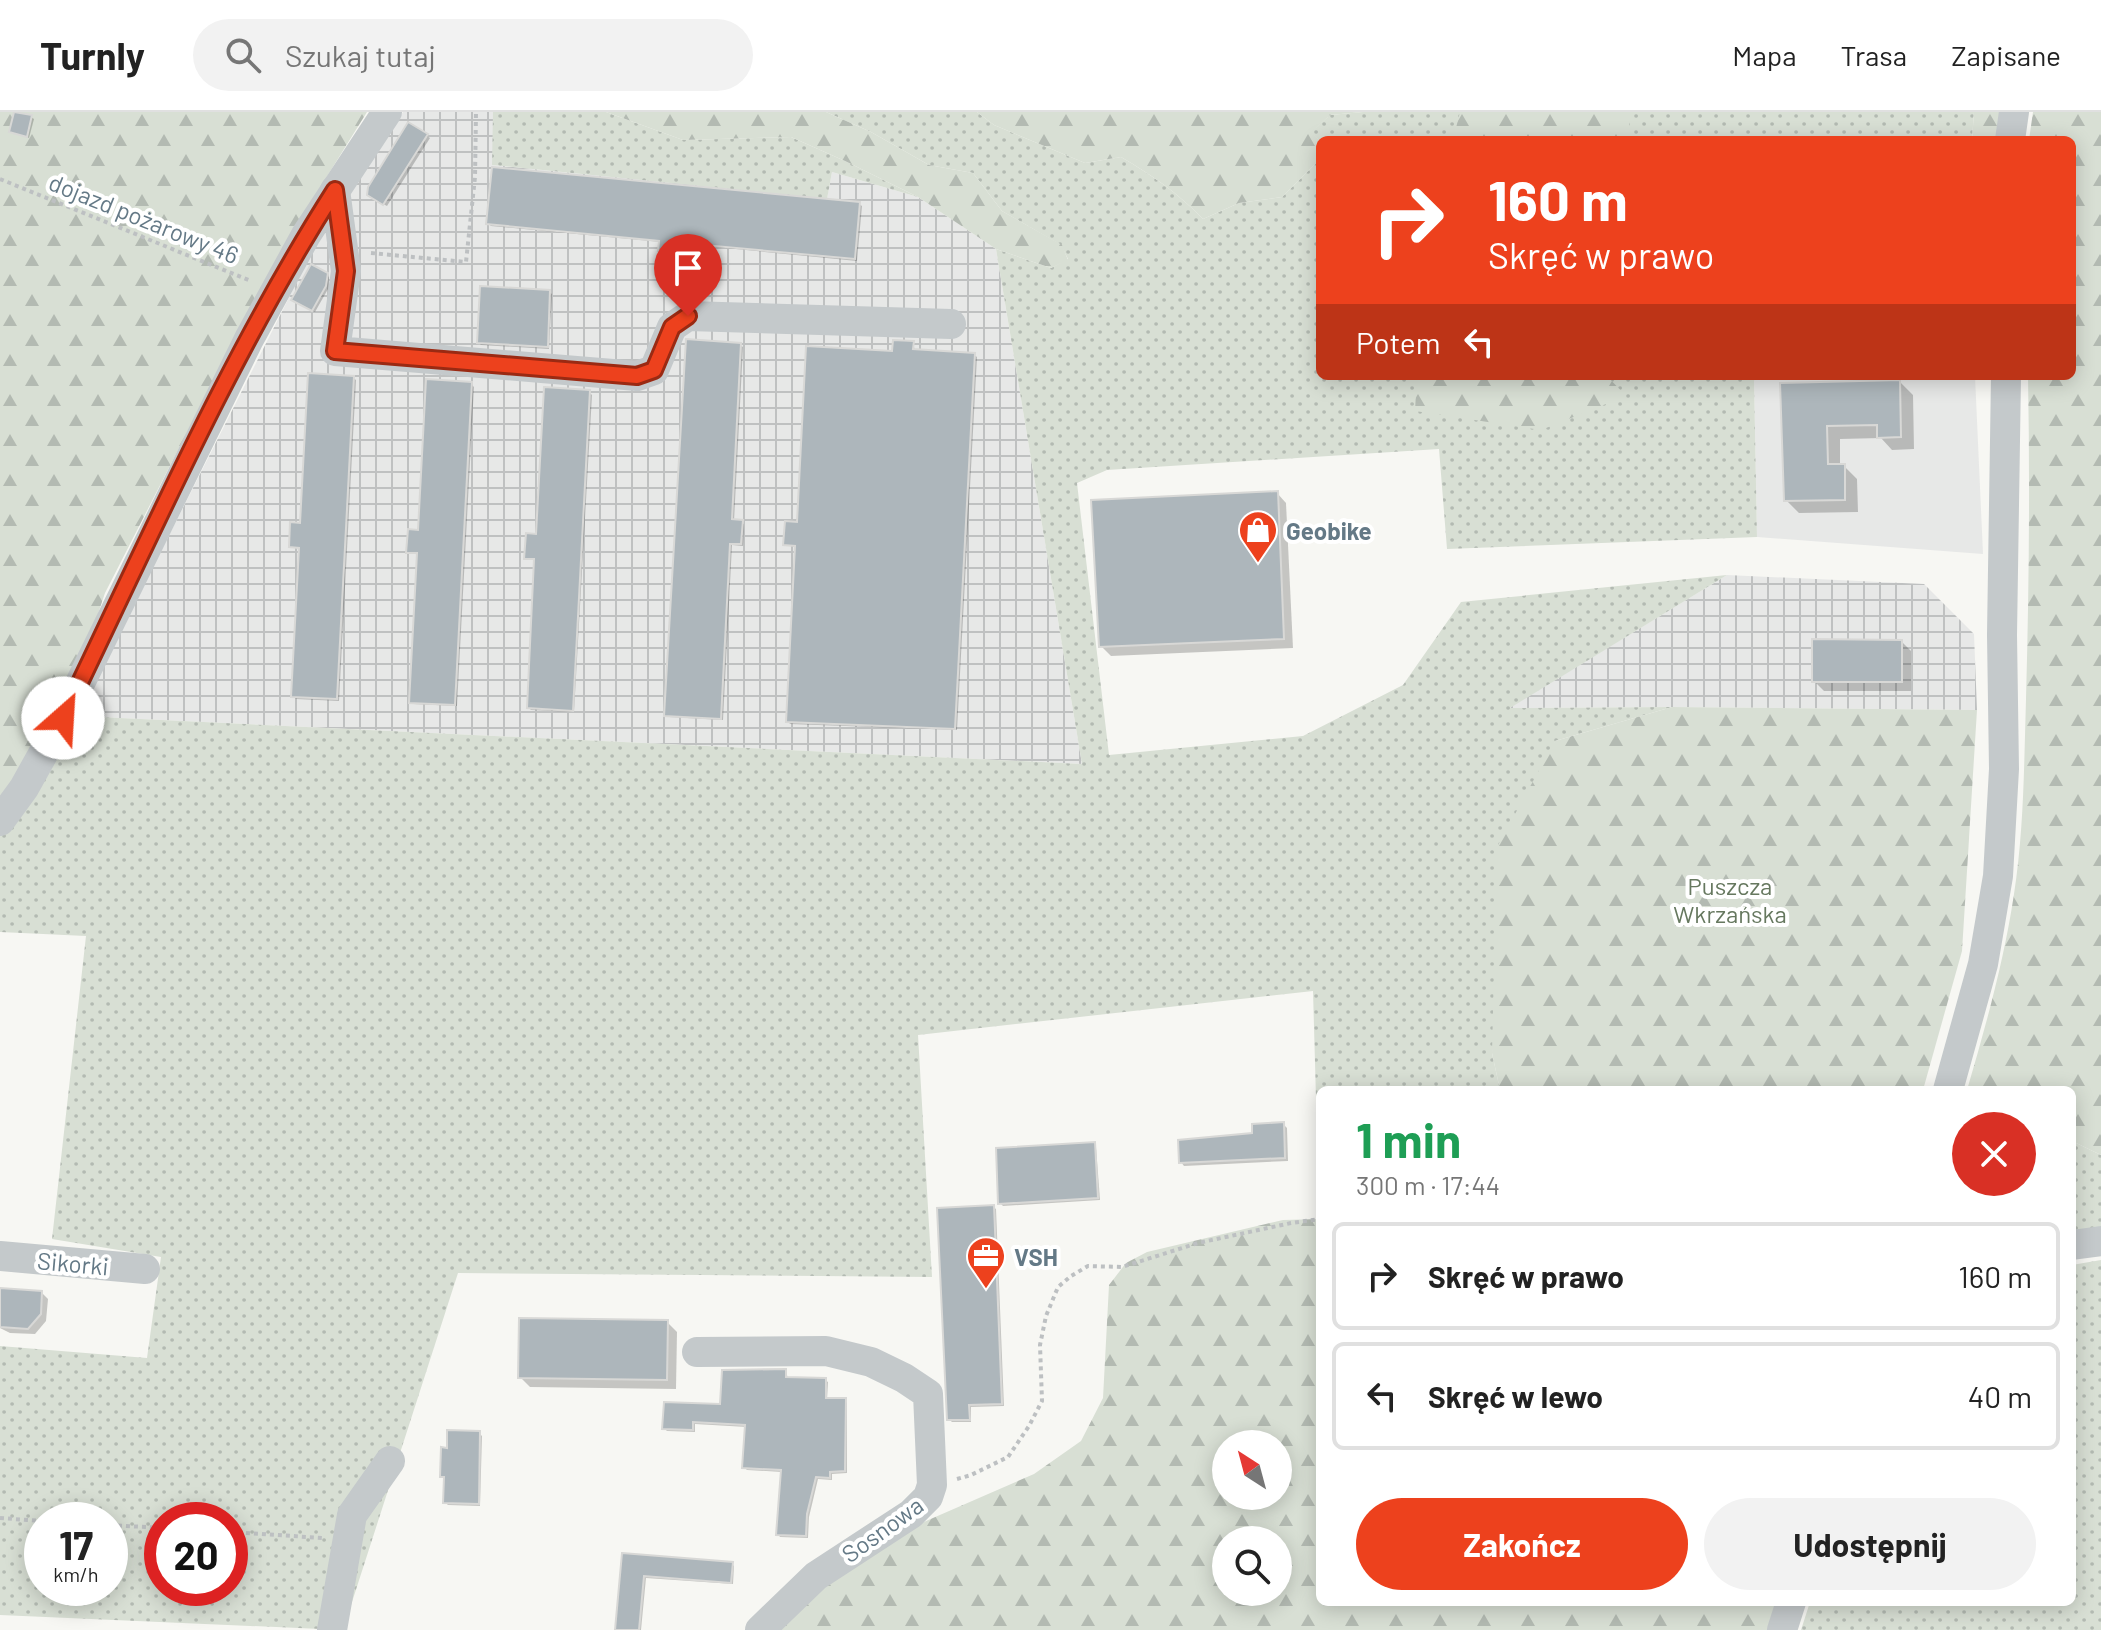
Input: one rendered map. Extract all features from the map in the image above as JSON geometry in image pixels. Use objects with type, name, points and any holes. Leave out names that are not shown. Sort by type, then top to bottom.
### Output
[{"type":"street","points":[[0,821],[24,788],[63,718],[175,487],[275,291],[306,235],[387,112]]},
{"type":"street","points":[[2011,136],[2014,112]]},
{"type":"street","points":[[335,190],[346,271],[335,351],[637,376],[654,370],[672,327],[688,316],[951,324]]},
{"type":"street","points":[[1949,1086],[1983,964],[1998,876],[2004,769],[2002,635],[2006,380]]},
{"type":"street","points":[[2076,1244],[2101,1241]]},
{"type":"street","name":"Sikorki","points":[[0,1256],[145,1269]]},
{"type":"street","name":"Sosnowa","points":[[697,1352],[826,1351],[871,1362],[928,1394],[932,1485],[928,1497],[911,1514],[816,1576],[760,1630]]},
{"type":"street","points":[[332,1630],[352,1515],[390,1461]]},
{"type":"street","points":[[1782,1630],[1790,1606]]},
{"type":"path","points":[[343,250],[466,262],[475,177],[476,112]]},
{"type":"path","name":"dojazd pożarowy 46","points":[[0,179],[275,291]]},
{"type":"path","points":[[932,1485],[971,1475],[1008,1457],[1029,1426],[1042,1401],[1040,1345],[1046,1316],[1058,1287],[1071,1276],[1088,1266],[1122,1267],[1198,1243],[1316,1220]]},
{"type":"path","points":[[0,1518],[24,1520]]},
{"type":"path","points":[[248,1533],[346,1539]]},
{"type":"shaded area","points":[[403,112],[493,112],[493,165],[827,198],[832,172],[918,197],[996,249],[1082,764],[78,716],[309,258]]},
{"type":"shaded area","points":[[1754,380],[1975,380],[1983,554],[1757,537]]},
{"type":"shaded area","points":[[1727,575],[1924,584],[1974,634],[1977,710],[1509,708]]},
{"type":"green space","points":[[0,112],[367,112],[298,223],[203,401],[105,593],[63,718],[0,822]]},
{"type":"green space","points":[[493,112],[606,112],[683,140],[791,137],[918,197],[832,172],[827,199],[492,165]]},
{"type":"green space","points":[[606,112],[826,112],[871,132],[929,165],[973,173],[1002,211],[1062,245],[1068,260],[1051,268],[996,249],[918,197],[791,137],[683,140]]},
{"type":"green space","points":[[826,112],[977,112],[994,125],[1085,163],[1121,157],[1164,185],[1203,219],[1239,203],[1282,197],[1316,163],[1316,380],[1754,380],[1757,537],[1447,549],[1439,449],[1107,470],[1077,483],[1109,755],[1303,736],[1403,685],[1461,602],[1727,575],[1510,708],[1672,707],[1555,741],[1492,1053],[1499,1086],[1316,1086],[1316,1098],[1313,991],[918,1035],[932,1277],[458,1273],[343,1630],[0,1615],[0,1346],[147,1358],[161,1257],[52,1239],[86,936],[0,932],[0,822],[78,716],[1082,764],[996,249],[1051,268],[1068,259],[1061,245],[1002,211],[973,173],[929,165],[871,132]]},
{"type":"green space","points":[[977,112],[1363,112],[1330,115],[1312,132],[1316,136],[1316,163],[1282,197],[1239,203],[1203,219],[1164,185],[1121,157],[1085,163],[994,125]]},
{"type":"green space","points":[[1363,112],[1974,112],[1972,136],[1316,137],[1311,132],[1330,115]]},
{"type":"green space","points":[[1460,112],[1632,112],[1627,136],[1454,136]]},
{"type":"green space","points":[[1974,112],[2002,112],[1999,136],[1972,136]]},
{"type":"green space","points":[[2033,112],[2101,112],[2101,1155],[2076,1143],[2076,1086],[1968,1086],[2005,944],[2020,846],[2028,618],[2028,380],[2076,380],[2076,136],[2030,136]]},
{"type":"green space","points":[[1417,380],[1611,380],[1626,396],[1541,430],[1415,411]]},
{"type":"green space","name":"Puszcza Wkrzańska","points":[[1672,707],[1977,710],[1962,951],[1924,1086],[1499,1086],[1492,1053],[1497,847],[1555,741]]},
{"type":"green space","points":[[2076,1143],[2101,1155],[2101,1227],[2076,1231]]},
{"type":"green space","points":[[1316,1219],[1316,1606],[1775,1606],[1767,1630],[775,1630],[794,1608],[910,1528],[1034,1474],[1081,1441],[1103,1398],[1109,1285],[1126,1263],[1147,1252],[1283,1220]]},
{"type":"green space","points":[[2101,1260],[2101,1630],[1801,1630],[1809,1606],[2076,1606],[2076,1264]]},
{"type":"building","points":[[14,112],[32,115],[27,137],[9,132]]},
{"type":"building","points":[[408,122],[428,134],[383,205],[367,195],[368,187]]},
{"type":"building","points":[[492,167],[860,202],[855,259],[682,243],[681,253],[658,251],[659,241],[486,224]]},
{"type":"building","points":[[311,264],[328,273],[326,286],[312,311],[291,300]]},
{"type":"building","points":[[480,286],[550,290],[548,347],[477,343]]},
{"type":"building","points":[[686,339],[741,343],[732,519],[743,520],[741,544],[730,544],[721,719],[664,716]]},
{"type":"building","points":[[893,340],[914,341],[913,349],[975,353],[955,729],[786,722],[795,546],[783,545],[785,521],[797,522],[806,346],[892,351]]},
{"type":"building","points":[[308,373],[354,376],[337,699],[291,697],[299,548],[289,547],[290,522],[300,523]]},
{"type":"building","points":[[426,379],[472,382],[455,705],[409,703],[417,553],[406,553],[408,529],[418,530]]},
{"type":"building","points":[[1900,380],[1901,437],[1877,438],[1877,425],[1827,426],[1828,464],[1845,464],[1845,500],[1784,501],[1780,383]]},
{"type":"building","points":[[544,387],[590,390],[573,711],[527,708],[534,559],[524,559],[526,533],[536,534]]},
{"type":"building","points":[[1278,491],[1284,639],[1099,647],[1091,500]]},
{"type":"building","points":[[1812,639],[1902,640],[1902,682],[1812,682]]},
{"type":"building","points":[[1284,1122],[1285,1158],[1179,1163],[1178,1140],[1252,1133],[1252,1124]]},
{"type":"building","points":[[1095,1142],[1098,1198],[998,1204],[996,1148]]},
{"type":"building","points":[[994,1205],[1002,1404],[969,1405],[970,1420],[947,1420],[937,1208]]},
{"type":"building","points":[[0,1288],[42,1291],[41,1314],[28,1329],[0,1327]]},
{"type":"building","points":[[519,1318],[668,1320],[667,1380],[518,1378]]},
{"type":"building","points":[[786,1369],[786,1377],[826,1378],[826,1398],[846,1398],[845,1471],[830,1472],[830,1478],[816,1477],[807,1514],[806,1536],[776,1535],[781,1470],[742,1468],[745,1425],[693,1422],[693,1430],[662,1429],[664,1402],[720,1404],[722,1370]]},
{"type":"building","points":[[447,1430],[480,1431],[479,1504],[443,1503],[441,1447],[447,1448]]},
{"type":"building","points":[[622,1553],[733,1562],[731,1583],[644,1576],[639,1630],[615,1630]]},
{"type":"place","name":"Geobike","points":[[1258,564]]},
{"type":"place","name":"VSH","points":[[986,1290]]},
{"type":"route","points":[[63,718],[249,339],[306,235],[335,190],[346,271],[335,351],[637,376],[654,370],[672,327],[688,316]]}]
